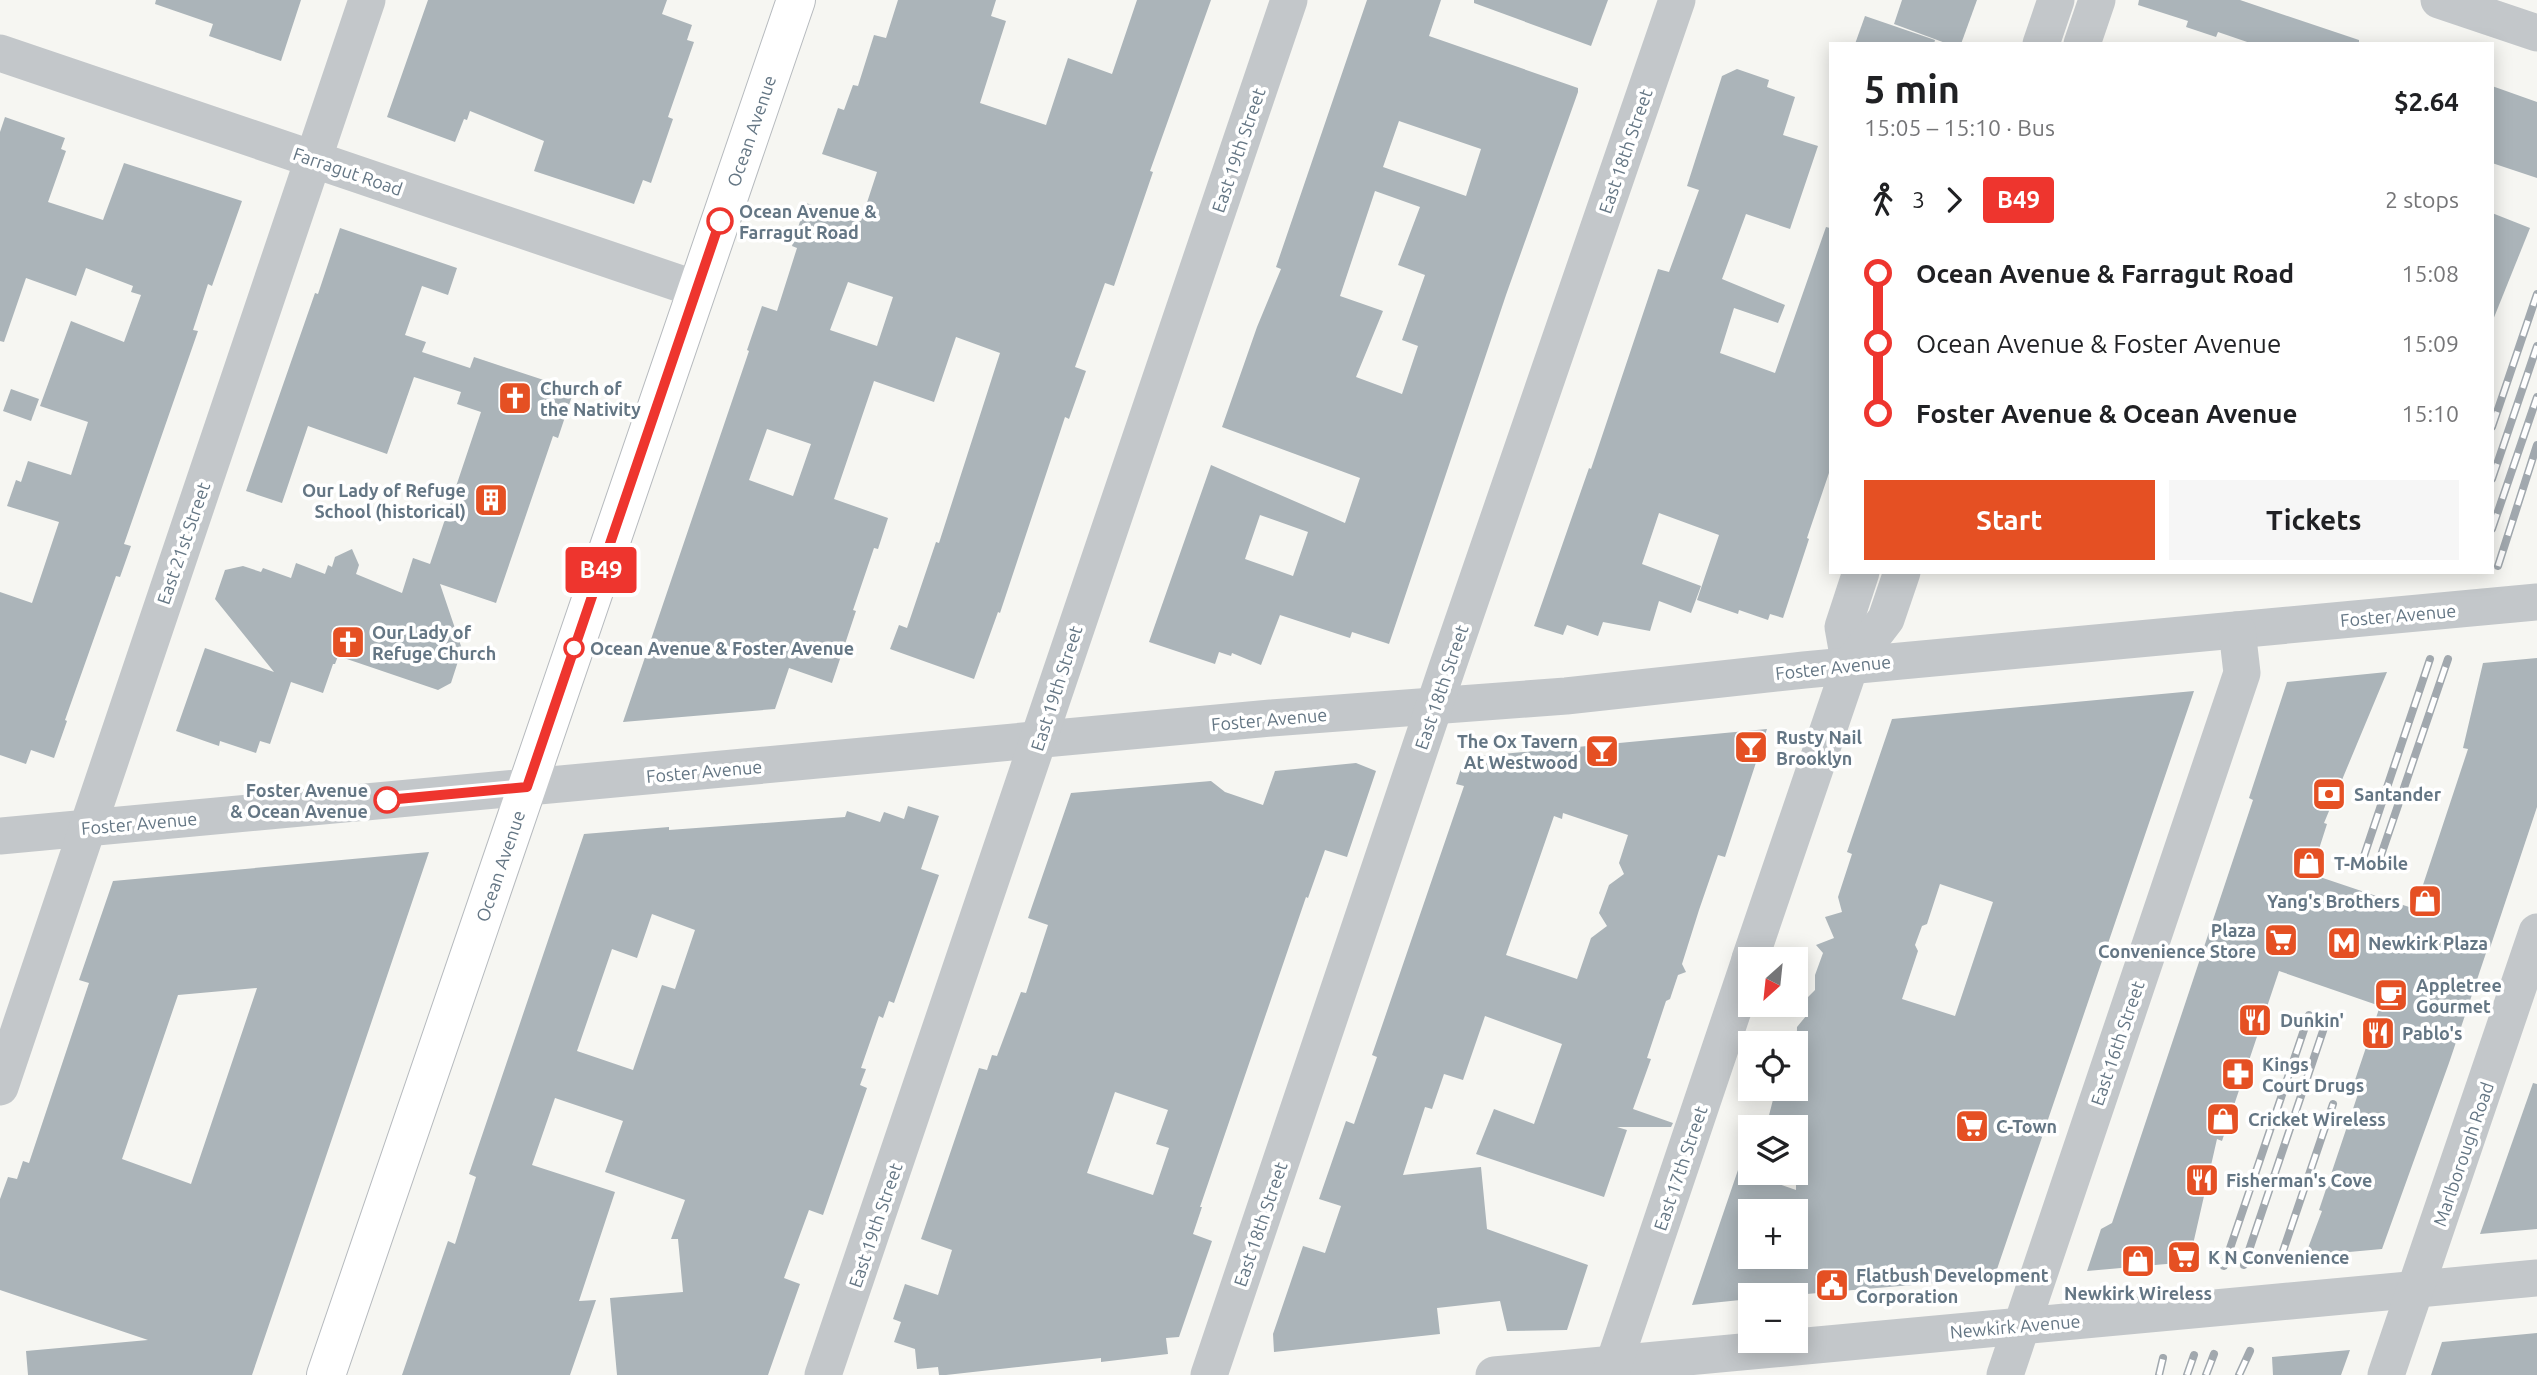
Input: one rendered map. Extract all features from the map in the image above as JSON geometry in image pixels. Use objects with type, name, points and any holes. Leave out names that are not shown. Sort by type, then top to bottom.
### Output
[{"type":"main road","name":"Ocean Avenue","points":[[327,1375],[796,0]]},
{"type":"street","name":"East 21st Street","points":[[0,1087],[367,0]]},
{"type":"street","name":"East 19th Street","points":[[823,1375],[1289,0]]},
{"type":"street","name":"East 18th Street","points":[[1209,1375],[1677,0]]},
{"type":"street","points":[[2041,42],[2056,0]]},
{"type":"street","points":[[2083,42],[2097,0]]},
{"type":"street","points":[[2439,0],[2537,33]]},
{"type":"street","name":"Farragut Road","points":[[0,53],[696,289]]},
{"type":"street","name":"East 17th Street","points":[[1850,666],[1843,627],[1860,574]]},
{"type":"street","name":"East 17th Street","points":[[1754,947],[1850,666],[1886,619],[1901,574]]},
{"type":"street","name":"Foster Avenue","points":[[0,836],[1271,718],[1434,708],[1566,696],[1850,666],[2537,602]]},
{"type":"street","name":"East 16th Street","points":[[2005,1375],[2242,673],[2236,630]]},
{"type":"street","name":"Marlborough Road","points":[[2386,1375],[2537,932]]},
{"type":"street","name":"East 17th Street","points":[[1611,1370],[1738,995]]},
{"type":"street","name":"Newkirk Avenue","points":[[1494,1375],[1611,1370],[2021,1325],[2537,1278]]},
{"type":"building","points":[[156,0],[301,0],[281,61],[209,36],[213,24],[155,4]]},
{"type":"building","points":[[428,0],[667,0],[662,14],[692,25],[687,40],[694,42],[668,117],[673,119],[651,183],[643,180],[634,204],[534,171],[544,141],[470,111],[455,142],[387,117]]},
{"type":"building","points":[[898,0],[996,0],[991,16],[1006,21],[980,103],[1046,125],[1068,58],[1112,74],[1137,0],[1211,0],[1150,171],[1153,172],[1114,286],[1105,283],[1075,367],[1086,371],[1069,419],[1065,417],[1000,613],[998,612],[974,679],[890,649],[899,625],[907,628],[936,542],[939,543],[1000,353],[956,337],[934,402],[874,381],[834,499],[888,518],[878,549],[874,548],[832,683],[789,668],[775,709],[623,722],[762,306],[777,311],[797,248],[792,246],[806,203],[861,221],[877,172],[822,154],[838,108],[844,110],[853,85],[858,86],[874,35],[886,38]],"holes":[[[848,282],[893,297],[877,346],[830,330]],[[767,429],[811,444],[793,496],[749,480]]]},
{"type":"building","points":[[1367,0],[1441,0],[1429,36],[1578,88],[1389,644],[1352,632],[1350,638],[1280,615],[1261,665],[1232,653],[1231,656],[1219,652],[1215,664],[1149,642],[1211,465],[1345,523],[1360,478],[1222,427],[1257,327],[1281,269],[1276,267]],"holes":[[[1399,121],[1481,149],[1466,196],[1383,167]],[[1375,191],[1420,207],[1398,265],[1425,275],[1402,340],[1418,346],[1402,394],[1356,377],[1383,311],[1340,296]],[[1260,515],[1308,532],[1293,576],[1245,559]]]},
{"type":"building","points":[[1474,0],[1608,0],[1591,46],[1474,3]]},
{"type":"building","points":[[1902,0],[1977,0],[1962,42],[1943,42],[1894,24]]},
{"type":"building","points":[[2139,0],[2240,0],[2359,42],[2247,42],[2218,32],[2216,37],[2186,27],[2188,21],[2138,5]]},
{"type":"building","points":[[1865,16],[1935,40],[1934,42],[1856,42]]},
{"type":"building","points":[[1737,69],[1769,80],[1767,87],[1795,97],[1783,135],[1818,146],[1790,229],[1746,214],[1722,279],[1785,305],[1778,323],[1734,308],[1720,353],[1775,373],[1826,227],[1829,228],[1829,473],[1783,618],[1770,614],[1768,620],[1739,610],[1738,614],[1697,600],[1719,535],[1659,513],[1642,564],[1701,586],[1691,613],[1659,601],[1650,631],[1603,622],[1598,636],[1567,625],[1563,635],[1534,626],[1589,468],[1591,469],[1658,269],[1669,272],[1699,190],[1687,186],[1722,76]]},
{"type":"building","points":[[2494,87],[2537,102],[2537,178],[2494,164]]},
{"type":"building","points":[[5,117],[65,138],[61,149],[66,151],[48,202],[103,220],[124,163],[242,201],[212,286],[208,284],[193,330],[198,331],[124,544],[131,546],[120,577],[116,576],[54,758],[31,750],[26,764],[0,755],[0,592],[32,603],[59,522],[7,506],[16,480],[21,482],[28,461],[71,475],[88,422],[40,406],[71,321],[124,342],[141,295],[131,292],[133,286],[86,268],[76,296],[26,278],[4,342],[0,341],[0,132]]},
{"type":"building","points":[[2494,214],[2530,228],[2494,318]]},
{"type":"building","points":[[340,228],[457,268],[448,295],[422,286],[405,335],[426,342],[422,352],[470,368],[474,357],[574,390],[558,438],[553,436],[496,603],[440,584],[462,649],[451,683],[438,690],[338,656],[323,693],[291,682],[270,744],[260,741],[256,753],[220,741],[219,746],[176,731],[205,648],[274,672],[215,599],[225,570],[243,566],[261,572],[263,568],[291,578],[296,563],[325,574],[328,565],[332,567],[335,557],[352,549],[359,565],[356,574],[402,593],[413,558],[430,564],[481,412],[457,404],[461,392],[414,377],[387,454],[308,426],[282,503],[246,491]]},
{"type":"building","points":[[11,389],[39,399],[31,421],[3,411]]},
{"type":"building","points":[[2537,658],[2537,807],[2489,951],[2487,950],[2382,1249],[2305,1256],[2322,1211],[2319,1210],[2362,1082],[2354,1083],[2380,1006],[2279,971],[2222,1141],[2217,1139],[2189,1262],[2087,1271],[2101,1229],[2112,1223],[2253,800],[2249,798],[2287,682],[2387,672],[2324,823],[2327,824],[2311,874],[2415,909],[2468,749],[2463,748],[2483,663]]},
{"type":"building","points":[[2194,691],[1994,1278],[1808,1294],[1808,1283],[1738,1283],[1738,1300],[1692,1305],[1738,1170],[1738,1185],[1782,1185],[1796,1190],[1796,1185],[1808,1185],[1808,1115],[1769,1115],[1773,1101],[1808,1101],[1808,1031],[1797,1031],[1797,1027],[1808,1017],[1808,997],[1815,990],[1815,975],[1823,953],[1816,945],[1834,938],[1825,917],[1842,912],[1838,897],[1852,854],[1847,852],[1892,719]],"holes":[[[1940,884],[1993,902],[1955,1016],[1902,999],[1918,951],[1915,945],[1922,926],[1927,924]]]},
{"type":"building","points":[[1767,729],[1725,857],[1718,855],[1699,910],[1682,964],[1686,972],[1678,975],[1670,999],[1666,1001],[1647,1058],[1651,1059],[1633,1109],[1673,1123],[1671,1127],[1617,1127],[1627,1130],[1604,1197],[1476,1154],[1494,1109],[1534,1124],[1562,1044],[1485,1016],[1463,1080],[1444,1074],[1432,1109],[1425,1107],[1403,1175],[1481,1167],[1487,1229],[1588,1265],[1567,1330],[1507,1331],[1500,1301],[1437,1308],[1440,1334],[1274,1352],[1273,1334],[1303,1246],[1325,1253],[1341,1206],[1319,1199],[1346,1121],[1354,1124],[1377,1057],[1372,1055],[1464,786],[1456,784],[1463,762],[1470,757]],"holes":[[[1563,813],[1628,835],[1619,863],[1624,874],[1609,885],[1599,913],[1607,926],[1591,938],[1577,979],[1506,955],[1554,816],[1562,819]]]},
{"type":"building","points":[[1356,763],[1376,771],[1347,857],[1325,850],[1308,898],[1306,897],[1200,1207],[1193,1234],[1212,1241],[1179,1337],[1166,1338],[1168,1354],[1101,1362],[1101,1358],[946,1375],[939,1375],[938,1367],[917,1369],[915,1349],[894,1342],[901,1322],[893,1319],[905,1284],[938,1295],[952,1250],[921,1239],[979,1068],[987,1070],[992,1055],[997,1056],[1021,992],[1026,993],[1048,925],[1028,918],[1071,793],[1211,781],[1225,792],[1263,805],[1275,771]],"holes":[[[1115,1092],[1168,1110],[1156,1144],[1169,1148],[1153,1195],[1087,1173]]]},
{"type":"building","points":[[908,806],[939,816],[921,869],[939,875],[894,1003],[889,1001],[883,1018],[879,1016],[861,1068],[866,1069],[860,1085],[867,1088],[823,1215],[809,1210],[784,1278],[800,1284],[768,1375],[617,1375],[610,1298],[683,1292],[678,1239],[671,1239],[685,1200],[605,1172],[623,1121],[555,1098],[532,1165],[615,1192],[579,1301],[596,1300],[570,1375],[402,1375],[448,1241],[455,1244],[476,1177],[469,1174],[584,834],[845,817],[847,811],[880,822],[884,812],[904,819]],"holes":[[[652,914],[695,930],[675,989],[662,985],[633,1070],[577,1051],[612,949],[637,958]]]},
{"type":"building","points":[[429,852],[252,1375],[28,1375],[26,1351],[148,1340],[0,1290],[0,1199],[8,1177],[17,1179],[23,1161],[29,1163],[89,983],[79,980],[113,881]],"holes":[[[257,988],[191,1184],[122,1159],[178,995]]]},
{"type":"building","points":[[2533,1083],[2537,1084],[2537,1229],[2480,1234]]},
{"type":"building","points":[[2537,1333],[2537,1375],[2431,1375],[2442,1342]]},
{"type":"building","points":[[2350,1350],[2341,1375],[2273,1375],[2272,1357]]},
{"type":"railway","points":[[2494,421],[2537,294]]},
{"type":"railway","points":[[2494,473],[2537,346]]},
{"type":"railway","points":[[2494,523],[2537,397]]},
{"type":"railway","points":[[2498,566],[2537,445]]},
{"type":"railway","points":[[2363,859],[2430,659]]},
{"type":"railway","points":[[2378,864],[2448,659]]},
{"type":"railway","points":[[2224,1266],[2309,1015]]},
{"type":"railway","points":[[2244,1265],[2326,1022]]},
{"type":"railway","points":[[2280,1260],[2333,1104]]},
{"type":"railway","points":[[2239,1375],[2250,1351]]},
{"type":"railway","points":[[2206,1375],[2214,1354]]},
{"type":"railway","points":[[2187,1375],[2194,1355]]},
{"type":"railway","points":[[2159,1375],[2163,1358]]},
{"type":"bus line","name":"B49","points":[[387,800],[527,787],[720,221]]},
{"type":"place","name":"Ocean Avenue & Farragut Road","points":[[720,221]]},
{"type":"place","name":"Church of the Nativity","points":[[515,398]]},
{"type":"place","name":"Our Lady of Refuge School (historical)","points":[[491,500]]},
{"type":"place","name":"Our Lady of Refuge Church","points":[[348,642]]},
{"type":"place","name":"Ocean Avenue & Foster Avenue","points":[[574,648]]},
{"type":"place","name":"Rusty Nail Brooklyn","points":[[1751,747]]},
{"type":"place","name":"The Ox Tavern At Westwood","points":[[1602,751]]},
{"type":"place","name":"Santander","points":[[2329,794]]},
{"type":"place","name":"Foster Avenue & Ocean Avenue","points":[[387,800]]},
{"type":"place","name":"T-Mobile","points":[[2309,863]]},
{"type":"place","name":"Yang's Brothers","points":[[2425,901]]},
{"type":"place","name":"Plaza Convenience Store","points":[[2281,940]]},
{"type":"place","name":"Newkirk Plaza","points":[[2344,943]]},
{"type":"place","name":"Appletree Gourmet","points":[[2391,995]]},
{"type":"place","name":"Dunkin'","points":[[2255,1020]]},
{"type":"place","name":"Pablo's","points":[[2378,1033]]},
{"type":"place","name":"Kings Court Drugs","points":[[2238,1074]]},
{"type":"place","name":"Cricket Wireless","points":[[2223,1119]]},
{"type":"place","name":"C-Town","points":[[1972,1126]]},
{"type":"place","name":"Fisherman's Cove","points":[[2202,1180]]},
{"type":"place","name":"K N Convenience","points":[[2184,1257]]},
{"type":"place","name":"Newkirk Wireless","points":[[2138,1261]]},
{"type":"place","name":"Flatbush Development Corporation","points":[[1832,1285]]}]
